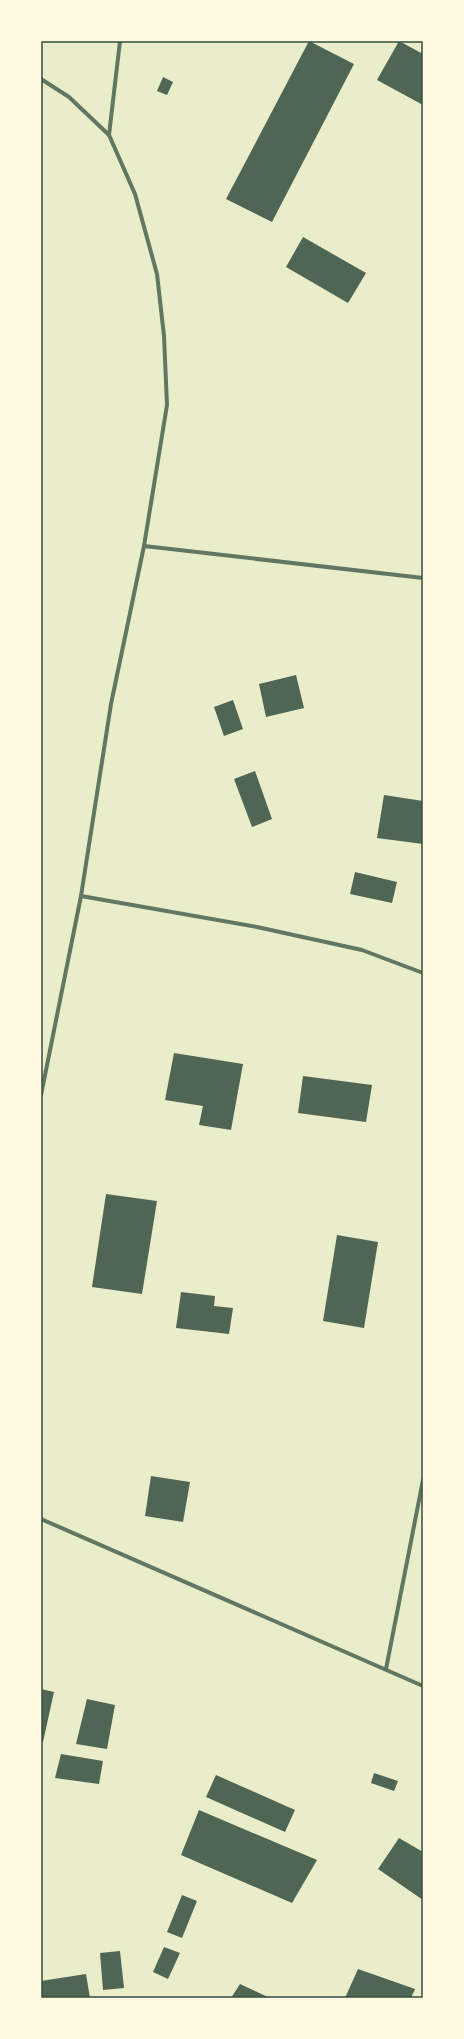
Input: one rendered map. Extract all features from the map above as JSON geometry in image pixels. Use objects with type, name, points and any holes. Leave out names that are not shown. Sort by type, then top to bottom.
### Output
[{"type":"street","points":[[109,135],[120,41]]},
{"type":"street","points":[[41,79],[69,97],[109,135],[137,201],[157,274],[164,336],[167,405],[144,546],[111,704],[81,896],[41,1095]]},
{"type":"street","points":[[144,546],[423,578]]},
{"type":"street","points":[[81,896],[257,927],[355,948],[423,973]]},
{"type":"street","points":[[386,1669],[423,1480]]},
{"type":"street","points":[[41,1519],[423,1686]]},
{"type":"building","points":[[309,41],[354,64],[272,222],[226,199]]},
{"type":"building","points":[[399,41],[423,54],[423,105],[377,80]]},
{"type":"building","points":[[163,77],[173,82],[167,95],[157,91]]},
{"type":"building","points":[[303,237],[366,273],[348,303],[286,267]]},
{"type":"building","points":[[296,675],[304,708],[266,717],[259,684]]},
{"type":"building","points":[[233,700],[243,729],[224,736],[214,707]]},
{"type":"building","points":[[255,771],[272,819],[252,827],[234,779]]},
{"type":"building","points":[[384,795],[423,801],[423,844],[377,838]]},
{"type":"building","points":[[355,872],[397,882],[392,903],[350,894]]},
{"type":"building","points":[[174,1053],[243,1064],[231,1130],[199,1125],[203,1106],[165,1100]]},
{"type":"building","points":[[303,1076],[372,1085],[366,1122],[298,1113]]},
{"type":"building","points":[[106,1194],[157,1201],[142,1294],[92,1287]]},
{"type":"building","points":[[337,1235],[378,1242],[364,1328],[323,1321]]},
{"type":"building","points":[[181,1292],[215,1296],[214,1306],[233,1308],[229,1334],[176,1328]]},
{"type":"building","points":[[151,1476],[190,1482],[183,1522],[145,1516]]},
{"type":"building","points":[[41,1689],[54,1692],[43,1742],[41,1741]]},
{"type":"building","points":[[87,1699],[115,1705],[107,1749],[76,1744]]},
{"type":"building","points":[[61,1754],[103,1761],[99,1784],[55,1778]]},
{"type":"building","points":[[374,1773],[398,1781],[394,1791],[371,1783]]},
{"type":"building","points":[[216,1775],[295,1810],[285,1832],[206,1797]]},
{"type":"building","points":[[199,1810],[317,1860],[292,1903],[181,1855]]},
{"type":"building","points":[[399,1838],[423,1852],[423,1900],[378,1869]]},
{"type":"building","points":[[182,1895],[197,1901],[182,1938],[167,1932]]},
{"type":"building","points":[[164,1947],[180,1953],[168,1979],[153,1972]]},
{"type":"building","points":[[120,1951],[124,1988],[103,1990],[100,1953]]},
{"type":"building","points":[[358,1969],[415,1989],[411,1998],[345,1998]]},
{"type":"building","points":[[86,1974],[90,1998],[41,1998],[41,1981]]},
{"type":"building","points":[[240,1984],[270,1998],[231,1998]]}]
